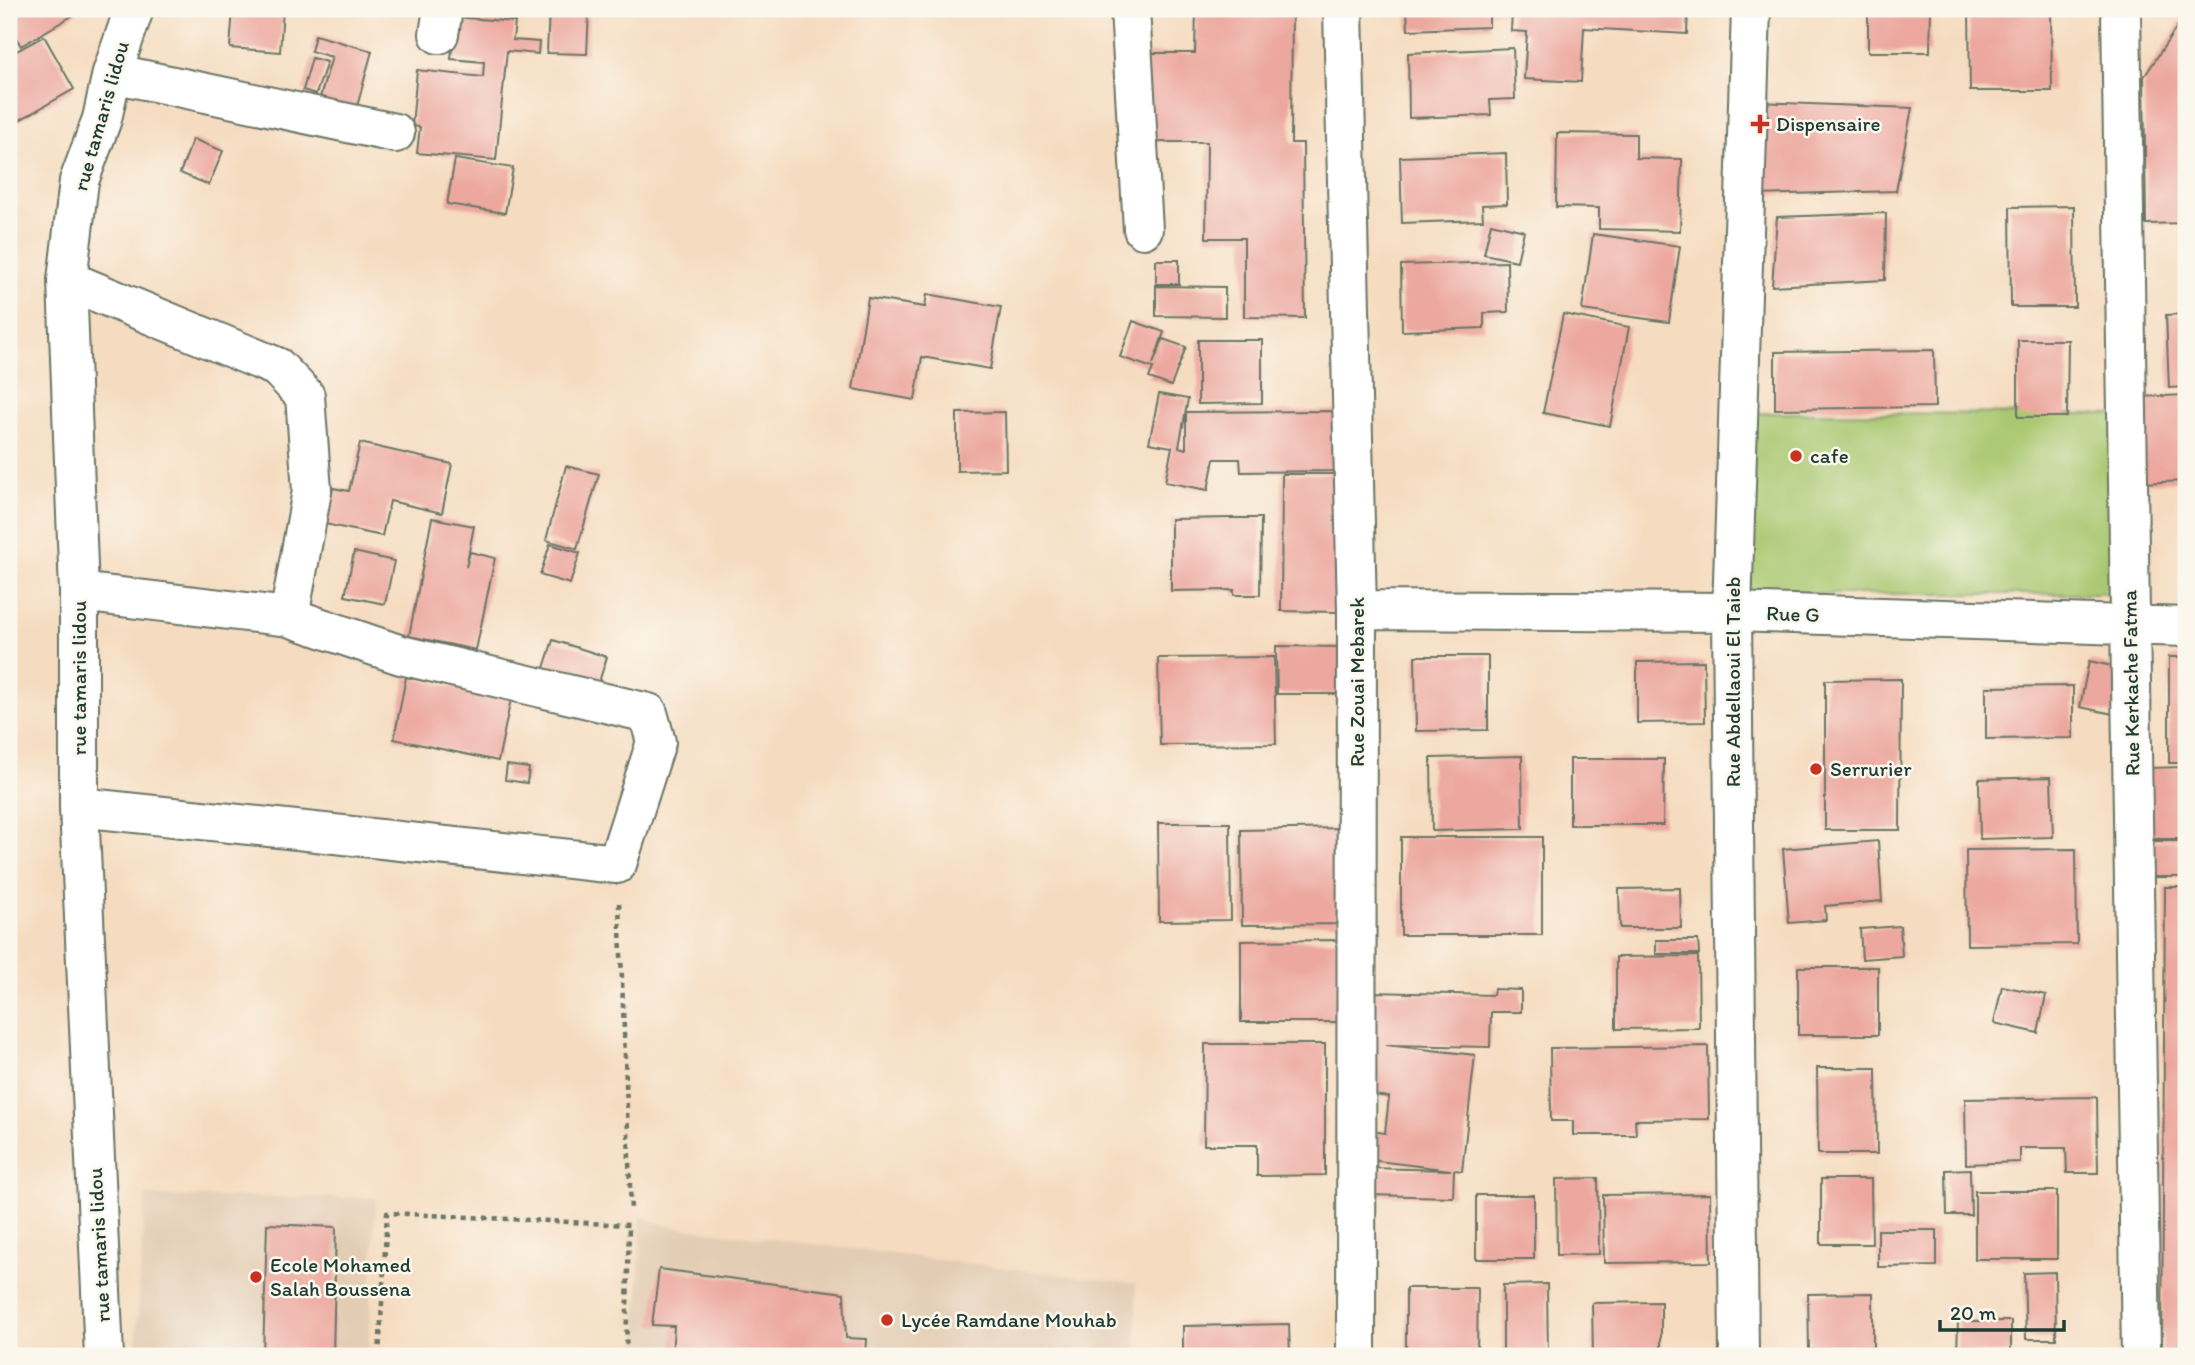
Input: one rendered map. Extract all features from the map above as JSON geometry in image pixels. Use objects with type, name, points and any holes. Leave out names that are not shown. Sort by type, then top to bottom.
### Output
[{"type":"street","name":"rue tamaris lidou","points":[[104,1356],[79,807],[79,592],[67,280],[79,181],[102,119],[112,73],[134,9]]},
{"type":"street","points":[[1130,9],[1143,229]]},
{"type":"street","name":"Rue Zouai Mebarek","points":[[1343,9],[1357,610],[1356,1356]]},
{"type":"street","name":"Rue Abdellaoui El Taieb","points":[[1740,1356],[1732,612],[1751,9]]},
{"type":"street","name":"Rue Kerkache Fatma","points":[[2122,9],[2141,1356]]},
{"type":"street","points":[[112,73],[395,133]]},
{"type":"street","points":[[67,280],[277,367],[305,396],[312,491],[289,617]]},
{"type":"street","points":[[79,592],[289,617],[401,655],[648,713],[656,742],[617,864],[79,807]]},
{"type":"street","name":"Rue G","points":[[1357,610],[1732,612],[2186,627]]},
{"type":"path","points":[[617,864],[631,1211]]},
{"type":"path","points":[[379,1356],[387,1213],[629,1225],[626,1356]]},
{"type":"shaded area","name":"Ecole Mohamed Salah Boussena","points":[[145,1196],[376,1198],[368,1356],[135,1356]]},
{"type":"shaded area","name":"Lycée Ramdane Mouhab","points":[[641,1216],[667,1226],[1136,1284],[1136,1356],[636,1356]]},
{"type":"green space","points":[[1748,413],[2116,414],[2115,594],[1739,594]]},
{"type":"building","points":[[9,9],[74,9],[77,13],[21,46],[9,26]]},
{"type":"building","points":[[233,9],[283,9],[280,52],[230,48]]},
{"type":"building","points":[[549,9],[589,9],[587,54],[547,53]]},
{"type":"building","points":[[1196,9],[1292,9],[1291,143],[1303,143],[1305,318],[1244,317],[1244,238],[1206,238],[1207,142],[1145,142],[1145,53],[1195,53]]},
{"type":"building","points":[[1407,9],[1688,9],[1687,34],[1584,28],[1581,82],[1524,79],[1527,32],[1511,31],[1512,12],[1489,12],[1489,27],[1408,30]]},
{"type":"building","points":[[1868,9],[1931,9],[1930,52],[1868,52]]},
{"type":"building","points":[[1969,9],[2051,9],[2052,91],[1970,91]]},
{"type":"building","points":[[2186,13],[2186,223],[2146,224],[2144,77]]},
{"type":"building","points":[[455,17],[515,22],[513,40],[539,42],[538,54],[507,51],[496,160],[417,153],[420,127],[412,126],[417,70],[483,77],[484,62],[451,59]]},
{"type":"building","points":[[315,35],[372,51],[355,114],[318,104],[332,57],[311,51]]},
{"type":"building","points":[[44,36],[74,89],[9,126],[9,55]]},
{"type":"building","points":[[1513,48],[1515,99],[1490,100],[1491,115],[1409,118],[1408,53]]},
{"type":"building","points":[[312,58],[327,62],[316,94],[303,90]]},
{"type":"building","points":[[1758,102],[1912,108],[1896,191],[1756,195]]},
{"type":"building","points":[[1557,133],[1636,134],[1636,158],[1682,159],[1680,231],[1599,229],[1599,208],[1556,207]]},
{"type":"building","points":[[193,139],[223,151],[209,185],[180,173]]},
{"type":"building","points":[[1506,153],[1507,204],[1482,205],[1483,220],[1402,223],[1400,157]]},
{"type":"building","points":[[455,159],[513,168],[505,213],[447,204]]},
{"type":"building","points":[[2074,206],[2075,307],[2011,307],[2010,207]]},
{"type":"building","points":[[1886,213],[1885,280],[1772,286],[1777,217]]},
{"type":"building","points":[[1491,223],[1524,231],[1517,261],[1484,254]]},
{"type":"building","points":[[1593,234],[1680,246],[1669,322],[1582,310]]},
{"type":"building","points":[[1156,260],[1179,260],[1179,284],[1156,284]]},
{"type":"building","points":[[1507,262],[1508,312],[1484,313],[1484,328],[1402,331],[1401,265]]},
{"type":"building","points":[[1156,286],[1225,287],[1225,317],[1156,316]]},
{"type":"building","points":[[927,294],[1001,307],[990,369],[922,357],[915,400],[853,389],[868,298],[925,307]]},
{"type":"building","points":[[1563,314],[1629,327],[1610,426],[1543,413]]},
{"type":"building","points":[[2186,314],[2186,387],[2169,388],[2166,315]]},
{"type":"building","points":[[1133,321],[1164,332],[1153,364],[1163,339],[1186,347],[1171,386],[1149,378],[1153,368],[1120,357]]},
{"type":"building","points":[[1198,340],[1262,340],[1262,403],[1198,404]]},
{"type":"building","points":[[2018,340],[2068,340],[2067,417],[2018,417]]},
{"type":"building","points":[[1934,350],[1935,407],[1775,409],[1775,352]]},
{"type":"building","points":[[1159,394],[1188,399],[1179,447],[1186,449],[1186,412],[1336,411],[1336,471],[1241,472],[1240,459],[1214,459],[1208,490],[1165,482],[1172,447],[1149,443]]},
{"type":"building","points":[[2186,395],[2186,481],[2141,483],[2138,397]]},
{"type":"building","points":[[1005,412],[1006,470],[957,471],[957,413]]},
{"type":"building","points":[[360,443],[452,464],[442,513],[390,501],[382,536],[325,524],[333,488],[349,491]]},
{"type":"building","points":[[566,466],[599,474],[577,549],[546,540]]},
{"type":"building","points":[[1282,474],[1340,474],[1339,612],[1281,611]]},
{"type":"building","points":[[432,518],[474,526],[466,567],[470,552],[495,558],[476,650],[409,636]]},
{"type":"building","points":[[1261,518],[1260,595],[1234,595],[1234,590],[1171,591],[1171,519]]},
{"type":"building","points":[[550,544],[580,553],[570,584],[540,575]]},
{"type":"building","points":[[354,552],[394,561],[385,604],[345,596]]},
{"type":"building","points":[[553,640],[607,657],[597,688],[543,671]]},
{"type":"building","points":[[1276,646],[1343,647],[1343,694],[1277,694]]},
{"type":"building","points":[[1415,656],[1488,656],[1488,730],[1416,731]]},
{"type":"building","points":[[1274,657],[1276,744],[1160,745],[1158,658]]},
{"type":"building","points":[[2169,657],[2186,657],[2186,763],[2169,763]]},
{"type":"building","points":[[1704,661],[1705,722],[1637,723],[1637,662]]},
{"type":"building","points":[[2089,661],[2122,668],[2113,714],[2080,707]]},
{"type":"building","points":[[406,677],[511,699],[498,761],[394,739]]},
{"type":"building","points":[[1901,679],[1900,830],[1825,830],[1825,680]]},
{"type":"building","points":[[2073,686],[2073,738],[1986,739],[1986,687]]},
{"type":"building","points":[[1522,756],[1523,829],[1432,831],[1431,758]]},
{"type":"building","points":[[1570,759],[1664,759],[1663,825],[1570,825]]},
{"type":"building","points":[[507,765],[529,768],[527,783],[505,780]]},
{"type":"building","points":[[2186,767],[2186,839],[2147,839],[2146,768]]},
{"type":"building","points":[[2051,777],[2053,837],[1980,839],[1979,779]]},
{"type":"building","points":[[1158,823],[1230,823],[1231,920],[1159,921]]},
{"type":"building","points":[[1345,828],[1346,924],[1242,925],[1241,830]]},
{"type":"building","points":[[1401,837],[1542,837],[1542,935],[1401,935]]},
{"type":"building","points":[[1878,841],[1882,901],[1825,906],[1826,920],[1789,923],[1783,849]]},
{"type":"building","points":[[2147,841],[2186,841],[2186,877],[2147,877]]},
{"type":"building","points":[[2076,849],[2077,944],[1967,945],[1966,850]]},
{"type":"building","points":[[2165,887],[2186,887],[2186,1356],[2162,1356]]},
{"type":"building","points":[[1680,888],[1681,928],[1620,928],[1619,889]]},
{"type":"building","points":[[1900,926],[1902,956],[1862,959],[1860,929]]},
{"type":"building","points":[[1338,940],[1337,1022],[1241,1022],[1241,941]]},
{"type":"building","points":[[1656,940],[1698,940],[1699,954],[1656,954]]},
{"type":"building","points":[[1698,956],[1699,1028],[1616,1029],[1616,957]]},
{"type":"building","points":[[1798,967],[1878,967],[1878,1035],[1798,1035]]},
{"type":"building","points":[[2002,986],[2046,995],[2038,1033],[1994,1023]]},
{"type":"building","points":[[1494,989],[1521,990],[1521,1012],[1491,1012],[1490,1047],[1386,1045],[1475,1055],[1462,1171],[1454,1170],[1453,1197],[1367,1195],[1368,1168],[1451,1170],[1369,1160],[1372,1131],[1385,1133],[1389,1097],[1366,1094],[1372,992],[1493,995]]},
{"type":"building","points":[[1205,1044],[1325,1044],[1325,1175],[1257,1176],[1257,1145],[1204,1145]]},
{"type":"building","points":[[1708,1046],[1709,1119],[1635,1120],[1636,1135],[1573,1135],[1573,1121],[1551,1121],[1550,1048]]},
{"type":"building","points":[[1817,1068],[1876,1068],[1877,1154],[1818,1154]]},
{"type":"building","points":[[2097,1097],[2098,1173],[2067,1173],[2066,1148],[2020,1148],[2020,1162],[1966,1164],[1965,1099]]},
{"type":"building","points":[[1970,1169],[1971,1215],[1947,1215],[1946,1170]]},
{"type":"building","points":[[1598,1178],[1599,1254],[1557,1255],[1556,1179]]},
{"type":"building","points":[[1821,1179],[1871,1179],[1872,1244],[1821,1244]]},
{"type":"building","points":[[1975,1191],[2057,1191],[2057,1259],[1975,1259]]},
{"type":"building","points":[[1710,1194],[1711,1262],[1604,1263],[1603,1195]]},
{"type":"building","points":[[1476,1195],[1534,1195],[1534,1259],[1476,1259]]},
{"type":"building","points":[[267,1224],[336,1227],[333,1356],[263,1356]]},
{"type":"building","points":[[1878,1230],[1937,1230],[1937,1266],[1878,1267]]},
{"type":"building","points":[[659,1269],[844,1293],[846,1338],[867,1339],[866,1356],[672,1356],[674,1326],[652,1325]]},
{"type":"building","points":[[2055,1272],[2056,1339],[2026,1339],[2024,1273]]},
{"type":"building","points":[[1547,1284],[1548,1356],[1503,1356],[1503,1285]]},
{"type":"building","points":[[1406,1288],[1478,1288],[1477,1356],[1406,1356]]},
{"type":"building","points":[[1873,1293],[1873,1349],[1809,1350],[1808,1294]]},
{"type":"building","points":[[1661,1302],[1661,1356],[1593,1356],[1592,1303]]},
{"type":"building","points":[[1958,1321],[2011,1321],[2011,1353],[1957,1353]]},
{"type":"building","points":[[1289,1324],[1290,1356],[1183,1356],[1183,1326]]},
{"type":"place","name":"Dispensaire","points":[[1760,124]]},
{"type":"place","name":"cafe","points":[[1796,456]]},
{"type":"place","name":"Serrurier","points":[[1816,769]]},
{"type":"place","name":"Ecole Mohamed Salah Boussena","points":[[256,1277]]},
{"type":"place","name":"Lycée Ramdane Mouhab","points":[[887,1320]]}]
